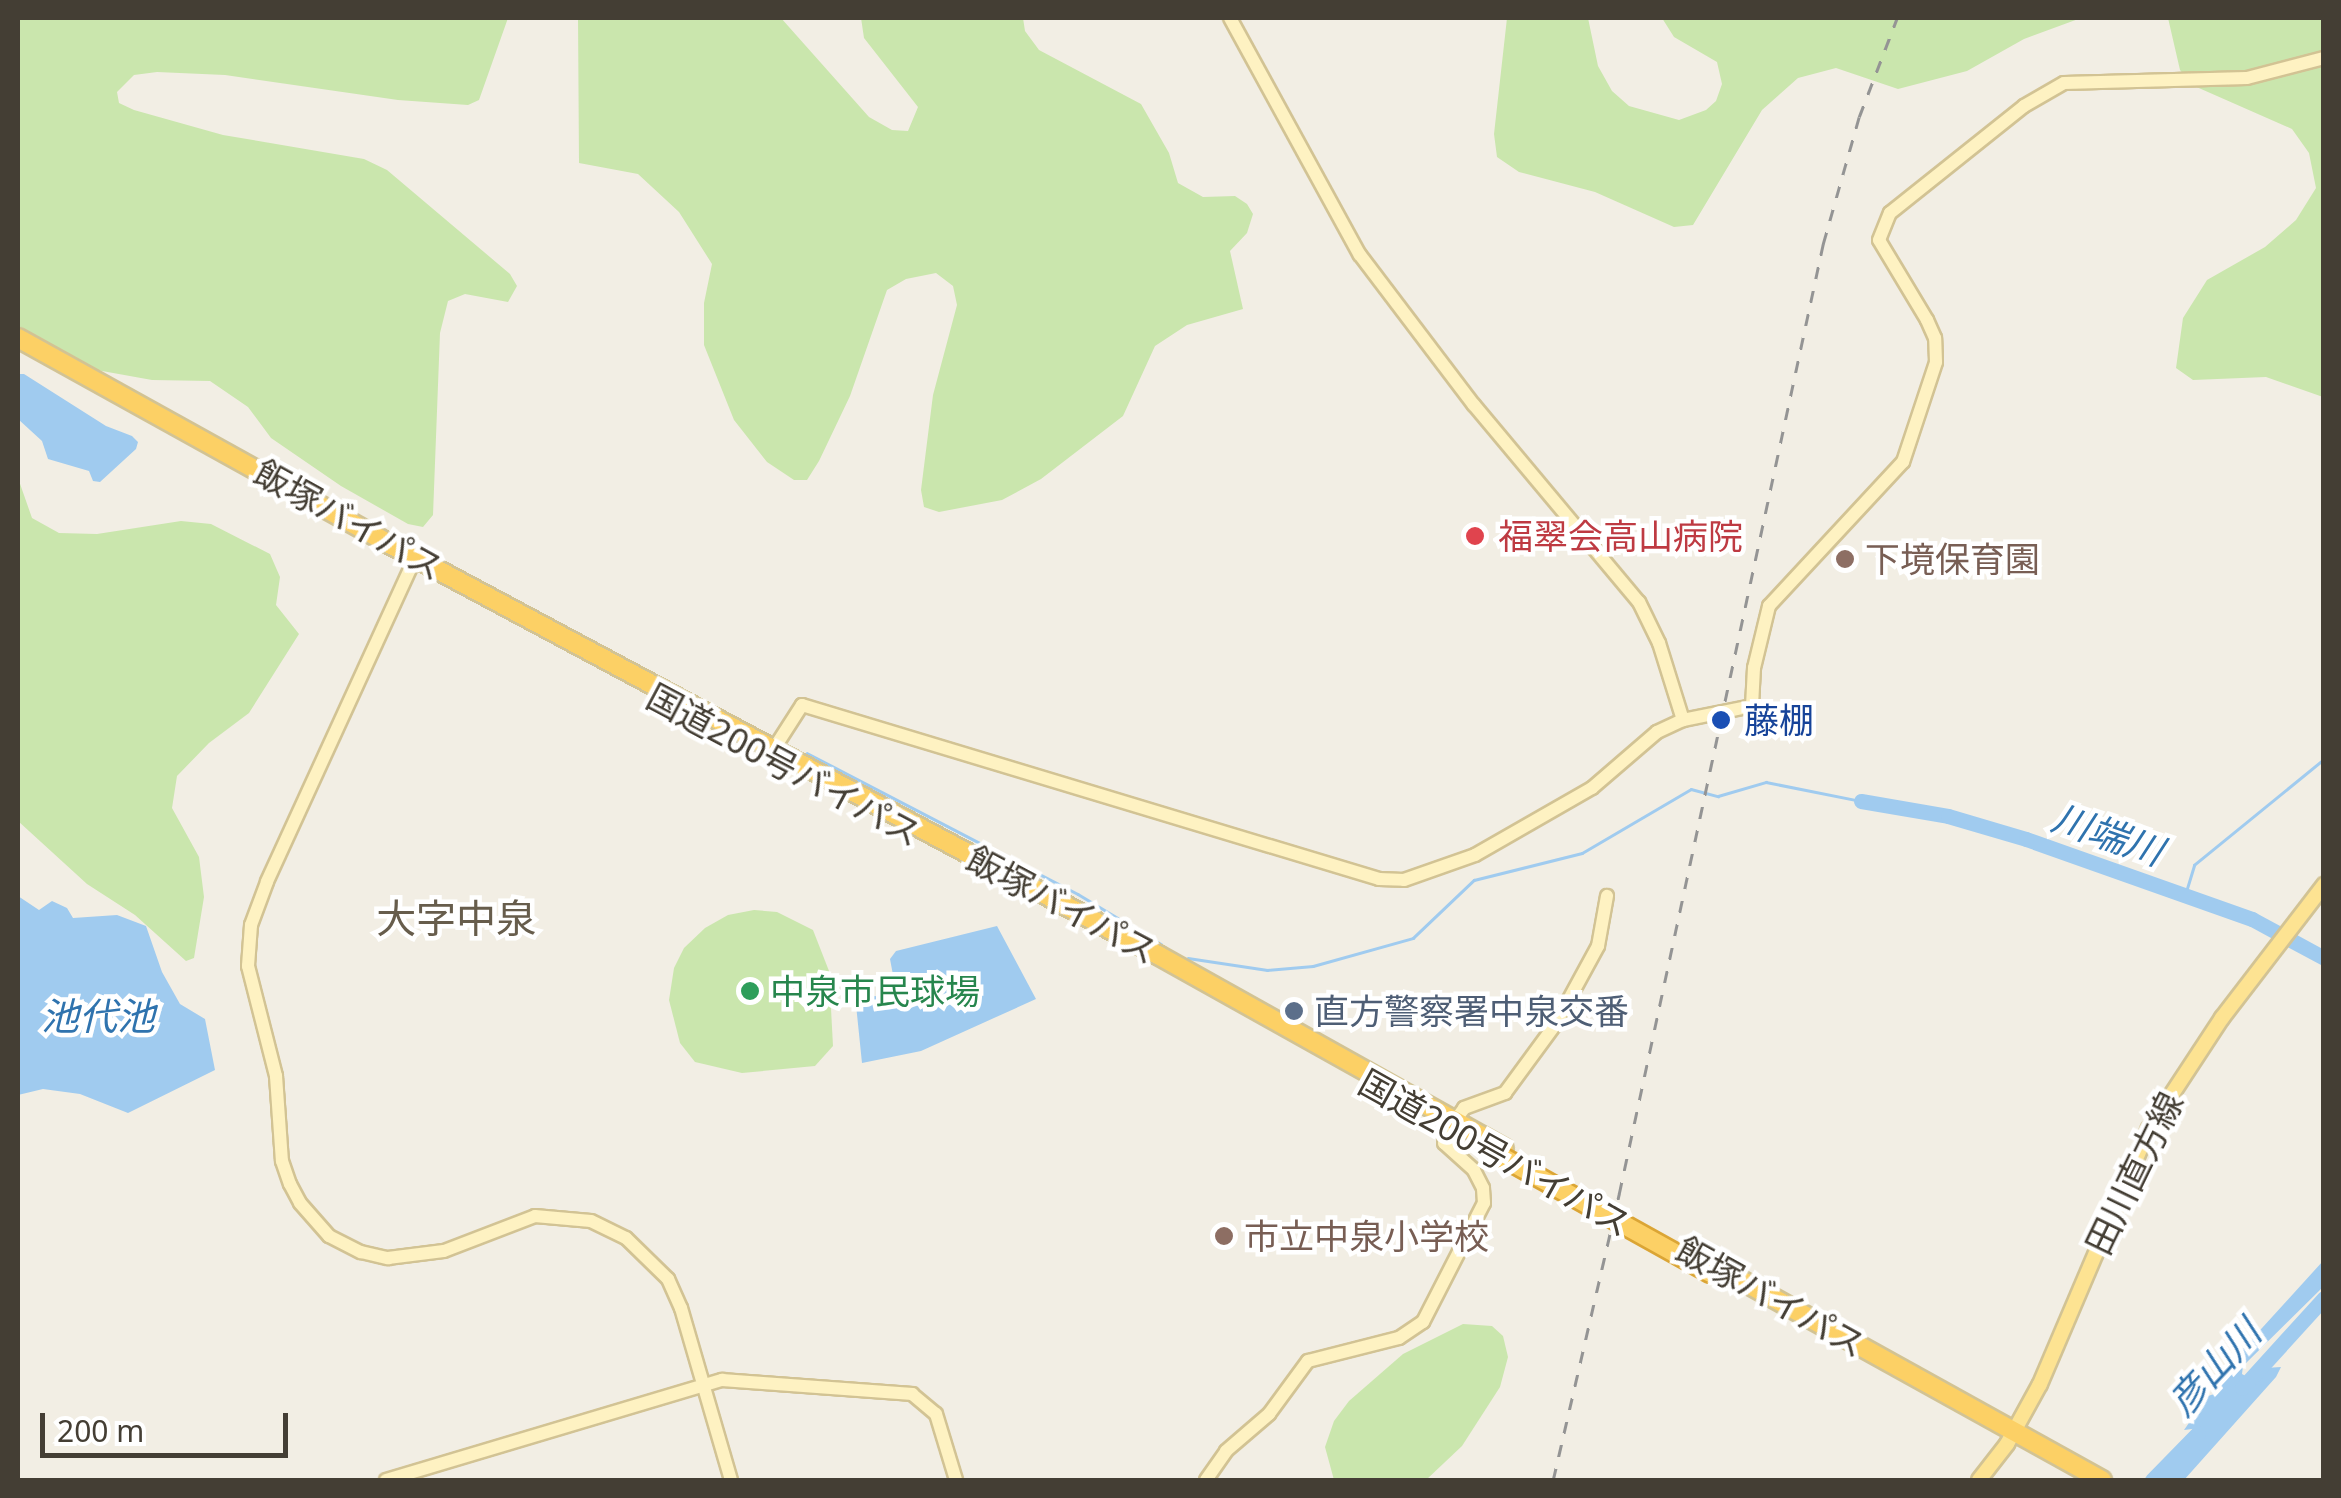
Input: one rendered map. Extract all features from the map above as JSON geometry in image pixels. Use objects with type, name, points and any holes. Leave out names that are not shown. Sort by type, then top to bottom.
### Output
[{"type":"highway","name":"飯塚バイパス","points":[[18,338],[770,754]]},
{"type":"highway","name":"国道200号バイパス","points":[[18,348],[411,567],[770,754],[1500,1151],[2017,1441]]},
{"type":"highway","points":[[2017,1441],[2077,1480]]},
{"type":"highway","points":[[2017,1441],[2102,1480]]},
{"type":"main road","name":"田川直方線","points":[[1978,1480],[2017,1441],[2149,1128],[2222,1018],[2324,885]]},
{"type":"street","points":[[1230,18],[1360,254],[1474,406],[1638,602],[1659,643],[1682,720]]},
{"type":"street","points":[[770,754],[802,705],[1379,879],[1404,880],[1443,869],[1515,834],[1545,811],[1592,788],[1657,732],[1682,720],[1752,706],[1754,668],[1769,606],[1903,462],[1936,349],[1926,320],[1879,240],[1890,213],[2024,106],[2064,83],[2247,78],[2324,58]]},
{"type":"street","points":[[411,567],[266,882],[251,925],[248,966],[276,1076],[282,1160],[290,1184],[300,1203],[330,1236],[361,1252],[388,1258],[444,1251],[536,1216],[591,1222],[626,1238],[668,1279],[682,1308],[731,1480]]},
{"type":"street","points":[[1206,1480],[1226,1451],[1269,1414],[1308,1362],[1399,1338],[1423,1322],[1484,1203],[1484,1188],[1474,1170],[1444,1143],[1450,1125],[1464,1108],[1505,1093],[1526,1068],[1586,971],[1602,931],[1607,896]]},
{"type":"street","points":[[386,1480],[702,1385],[740,1380],[912,1394],[936,1414],[956,1480]]},
{"type":"green space","points":[[18,18],[508,18],[479,100],[468,105],[398,100],[225,75],[157,72],[134,75],[117,92],[119,103],[134,110],[223,135],[364,159],[387,170],[510,274],[517,286],[508,302],[465,294],[448,301],[440,333],[433,515],[423,527],[408,524],[341,486],[271,438],[248,407],[210,381],[152,380],[91,369],[18,336]]},
{"type":"green space","points":[[578,18],[781,18],[869,117],[892,130],[908,131],[918,107],[864,38],[861,18],[1023,18],[1025,31],[1039,50],[1141,104],[1169,153],[1178,183],[1203,197],[1235,196],[1247,204],[1253,214],[1247,233],[1230,251],[1243,309],[1187,325],[1155,346],[1123,416],[1041,479],[1002,500],[939,512],[924,507],[921,490],[933,395],[957,305],[953,286],[936,273],[906,279],[887,290],[850,396],[819,461],[807,480],[794,480],[767,462],[734,420],[704,345],[704,303],[712,264],[679,212],[638,174],[579,163]]},
{"type":"green space","points":[[1507,18],[1588,18],[1598,66],[1612,91],[1629,106],[1679,120],[1706,110],[1716,101],[1722,84],[1717,62],[1674,37],[1662,18],[2081,18],[2024,39],[1967,71],[1898,89],[1836,68],[1798,78],[1762,110],[1693,225],[1674,227],[1595,192],[1519,172],[1497,157],[1494,134]]},
{"type":"green space","points":[[2168,18],[2323,18],[2323,397],[2266,377],[2193,380],[2176,368],[2183,318],[2207,280],[2265,247],[2296,220],[2316,188],[2309,153],[2292,129],[2192,85],[2180,70]]},
{"type":"green space","points":[[18,478],[32,518],[59,533],[97,534],[181,521],[211,524],[270,554],[280,577],[276,605],[299,634],[249,713],[209,743],[177,776],[172,808],[199,857],[204,897],[194,958],[186,961],[135,915],[87,884],[18,821]]},
{"type":"green space","name":"中泉市民球場","points":[[754,910],[777,912],[813,930],[829,971],[833,1046],[815,1066],[742,1073],[695,1062],[680,1043],[669,1000],[674,968],[684,948],[705,928],[728,915]]},
{"type":"green space","points":[[1463,1324],[1492,1326],[1503,1336],[1508,1357],[1500,1387],[1462,1446],[1426,1480],[1334,1480],[1325,1447],[1334,1421],[1349,1401],[1403,1354]]},
{"type":"water","points":[[18,374],[24,374],[106,426],[132,436],[138,442],[136,449],[100,482],[93,481],[89,471],[48,459],[42,441],[18,419]]},
{"type":"water","name":"池代池","points":[[18,896],[39,910],[52,901],[67,908],[73,918],[117,915],[146,926],[162,972],[180,1004],[205,1019],[215,1070],[128,1113],[80,1094],[43,1089],[18,1095]]},
{"type":"water","points":[[997,926],[1036,999],[921,1051],[862,1063],[855,995],[892,997],[896,991],[890,959],[896,951]]},
{"type":"water","points":[[2323,1261],[2323,1287],[2243,1366],[2242,1374],[2249,1378],[2265,1368],[2281,1367],[2276,1377],[2184,1480],[2147,1480],[2163,1472],[2200,1428],[2184,1430],[2208,1396],[2214,1394],[2221,1373]]},
{"type":"waterway","points":[[807,753],[1078,894],[1161,944]]},
{"type":"waterway","points":[[2185,895],[2194,865],[2324,759]]},
{"type":"waterway","points":[[1188,958],[1267,970],[1313,966],[1413,938],[1474,880],[1582,853],[1691,789],[1718,796],[1766,782],[1861,801]]},
{"type":"waterway","name":"川端川","points":[[1861,801],[1948,816],[2026,839],[2252,919],[2324,958]]},
{"type":"waterway","name":"彦山川","points":[[2242,1388],[2324,1298]]},
{"type":"waterway","name":"彦山川","points":[[2152,1480],[2198,1433]]},
{"type":"railway","points":[[1553,1480],[1619,1194],[1823,244],[1859,117],[1897,18]]},
{"type":"place","name":"福翠会高山病院","points":[[1475,536]]},
{"type":"place","name":"下境保育園","points":[[1845,559]]},
{"type":"place","name":"藤棚","points":[[1721,720]]},
{"type":"place","name":"中泉市民球場","points":[[750,991]]},
{"type":"place","name":"直方警察署中泉交番","points":[[1294,1011]]},
{"type":"place","name":"市立中泉小学校","points":[[1224,1236]]},
{"type":"district","name":"大字中泉","points":[[456,918]]}]
